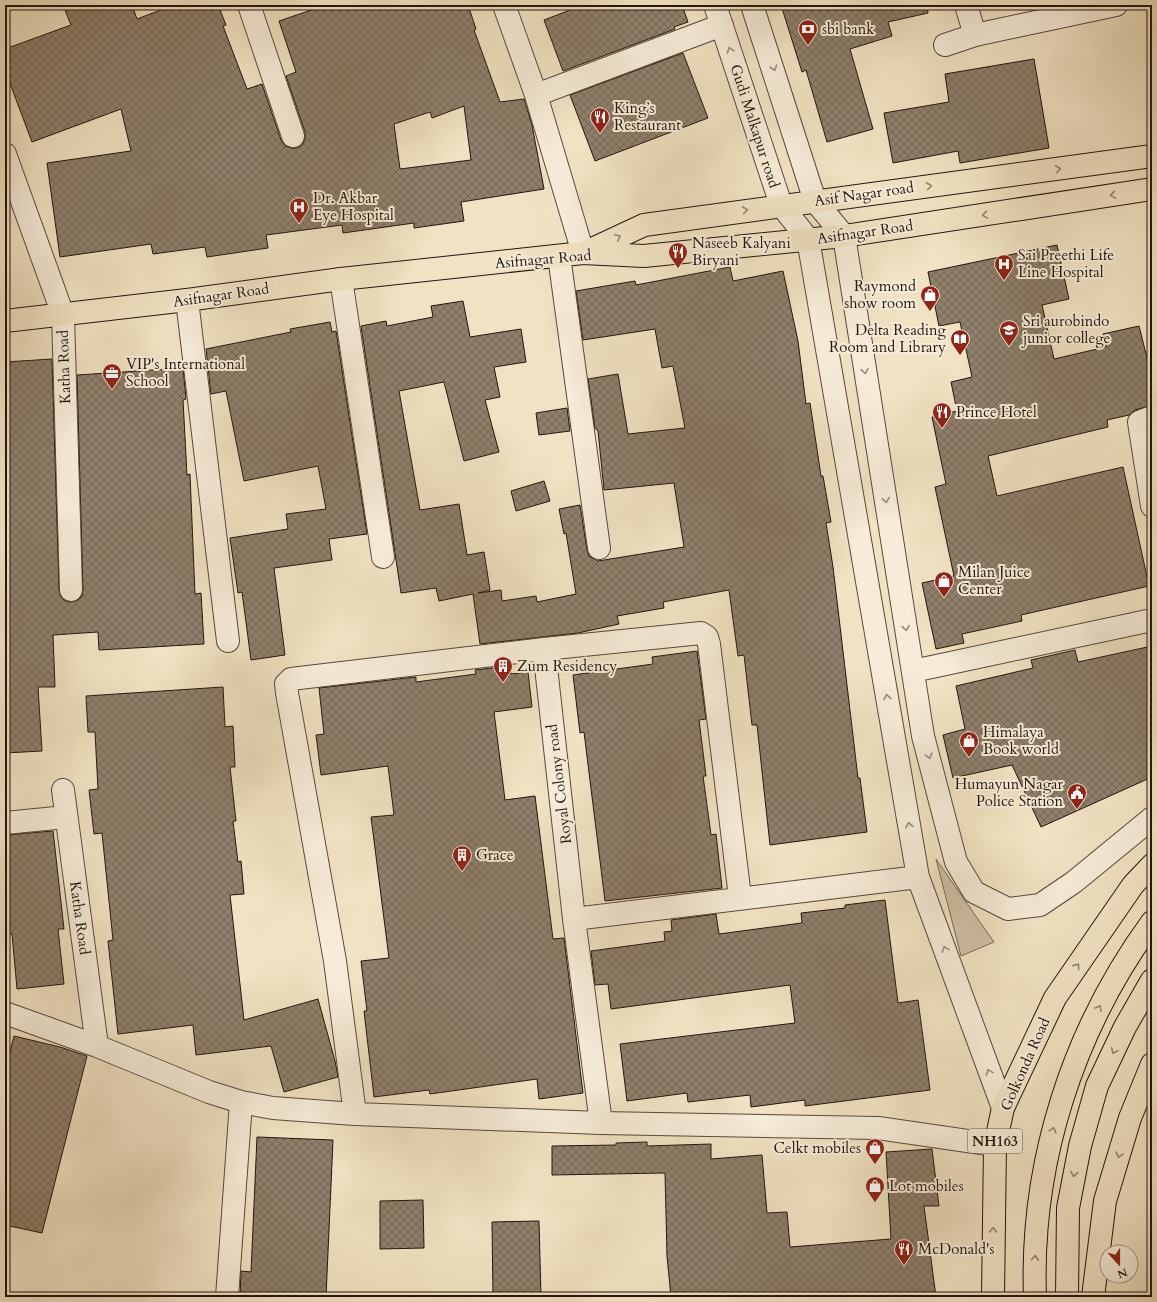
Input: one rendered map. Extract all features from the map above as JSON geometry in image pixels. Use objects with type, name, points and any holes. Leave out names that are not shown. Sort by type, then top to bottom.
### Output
[{"type":"main road","name":"Asif Nagar road","points":[[583,253],[644,225],[781,205],[1152,156]]},
{"type":"main road","name":"Asifnagar Road","points":[[5,321],[187,300],[341,279],[583,253],[644,256],[707,251],[844,236],[1152,189]]},
{"type":"main road","name":"Golkonda Road","points":[[993,1297],[994,1145],[1003,1108],[1055,998],[1133,885],[1152,865]]},
{"type":"main road","points":[[1035,1297],[1034,1274],[1039,1203],[1050,1140],[1069,1075],[1095,1015],[1130,951],[1152,922]]},
{"type":"main road","points":[[1067,1297],[1068,1208],[1080,1146],[1097,1086],[1125,1027],[1152,980]]},
{"type":"main road","points":[[1093,1297],[1105,1201],[1130,1118],[1152,1064]]},
{"type":"street","points":[[249,5],[293,136]]},
{"type":"street","points":[[504,5],[536,95],[583,253]]},
{"type":"street","points":[[752,5],[815,201],[844,236],[924,736],[956,862],[974,892],[1008,909],[1040,905],[1074,882],[1152,818]]},
{"type":"street","points":[[966,5],[975,36]]},
{"type":"street","points":[[944,45],[975,36],[1116,5]]},
{"type":"street","points":[[536,95],[719,15]]},
{"type":"street","name":"Gudi Malkapur road","points":[[719,15],[781,205],[808,239]]},
{"type":"street","name":"Katha Road","points":[[5,154],[63,315],[71,590]]},
{"type":"street","points":[[808,239],[918,877],[1003,1108]]},
{"type":"street","points":[[559,256],[599,548]]},
{"type":"street","points":[[341,279],[383,557]]},
{"type":"street","points":[[187,300],[228,641]]},
{"type":"street","points":[[1152,417],[1139,422],[1152,506]]},
{"type":"street","points":[[913,671],[1152,620]]},
{"type":"street","points":[[355,1114],[335,961],[286,684],[291,679],[544,649],[701,633],[707,637],[709,644],[740,897]]},
{"type":"street","name":"Royal Colony road","points":[[544,649],[574,919],[601,1123]]},
{"type":"street","name":"Katha Road","points":[[63,790],[97,1046]]},
{"type":"street","points":[[5,823],[66,817]]},
{"type":"street","points":[[574,919],[740,897],[918,877]]},
{"type":"street","points":[[5,1013],[97,1046],[210,1092],[241,1102],[273,1108],[355,1114],[601,1123],[878,1128],[994,1145]]},
{"type":"street","points":[[226,1297],[241,1102]]},
{"type":"shaded area","points":[[936,859],[994,942],[961,956]]},
{"type":"building","points":[[63,5],[132,5],[137,19],[174,5],[218,5],[226,25],[223,26],[247,89],[262,84],[281,140],[285,146],[297,148],[302,145],[305,139],[305,132],[286,76],[296,72],[279,21],[326,5],[468,5],[476,29],[474,30],[500,102],[524,99],[532,125],[544,189],[461,202],[464,221],[414,228],[414,223],[343,233],[342,225],[266,235],[268,248],[207,257],[205,247],[153,254],[151,244],[60,257],[47,163],[131,151],[121,109],[32,142],[5,70],[5,49],[71,25]],"holes":[[[464,106],[471,160],[400,169],[394,124],[430,112],[432,118]]]},
{"type":"building","points":[[583,5],[682,5],[688,22],[674,27],[675,29],[563,71],[544,20]]},
{"type":"building","points":[[781,5],[927,5],[928,13],[888,22],[892,36],[850,49],[873,129],[827,142],[806,70],[802,72]]},
{"type":"building","points":[[683,53],[708,118],[595,161],[570,95]]},
{"type":"building","points":[[1034,59],[1049,148],[960,163],[958,151],[893,163],[884,113],[949,102],[945,74]]},
{"type":"building","points":[[1057,245],[1069,299],[1042,305],[1054,359],[1106,347],[1103,334],[1139,326],[1152,378],[1152,405],[1135,410],[1129,415],[1107,420],[1108,427],[988,456],[997,496],[1123,467],[1149,586],[1021,615],[1022,621],[962,634],[964,643],[936,649],[922,583],[954,576],[935,487],[946,484],[932,417],[957,411],[951,382],[972,377],[960,322],[939,326],[928,272]]},
{"type":"building","points":[[730,267],[733,281],[783,271],[798,341],[806,404],[810,403],[821,476],[823,476],[831,522],[826,523],[833,567],[858,778],[860,778],[867,832],[770,845],[757,725],[752,725],[744,655],[738,656],[729,590],[663,602],[664,608],[617,616],[619,624],[578,633],[480,644],[473,594],[439,601],[436,588],[401,593],[361,326],[386,321],[387,326],[433,317],[431,306],[463,301],[470,337],[521,329],[526,362],[494,367],[500,397],[485,400],[499,452],[464,461],[444,382],[399,391],[420,510],[459,504],[467,555],[484,552],[490,590],[478,593],[501,590],[502,601],[536,596],[537,602],[576,594],[566,533],[564,534],[559,509],[580,505],[587,550],[589,556],[598,561],[684,547],[674,483],[604,490],[598,431],[595,428],[588,379],[618,374],[628,434],[685,428],[673,366],[662,368],[655,329],[583,340],[576,291],[635,281],[636,285]]},
{"type":"building","points":[[330,322],[332,332],[336,331],[367,534],[329,539],[332,560],[274,568],[285,655],[251,660],[242,592],[238,593],[230,538],[288,529],[286,514],[326,509],[318,466],[244,481],[226,391],[211,394],[206,349],[291,332],[290,329]]},
{"type":"building","points":[[52,359],[59,590],[61,597],[65,601],[71,602],[78,600],[82,596],[83,590],[77,375],[183,368],[186,399],[183,400],[187,475],[190,474],[195,594],[201,593],[204,644],[99,650],[98,632],[53,635],[55,687],[38,687],[42,751],[5,753],[5,601],[7,601],[5,559],[5,362]]},
{"type":"building","points":[[567,408],[570,431],[539,435],[536,413]]},
{"type":"building","points":[[544,481],[550,501],[516,511],[511,491]]},
{"type":"building","points":[[1152,646],[1152,777],[1041,827],[1012,765],[953,778],[943,735],[965,729],[956,686],[1033,668],[1031,660],[1075,650],[1078,662]]},
{"type":"building","points":[[697,651],[706,719],[699,720],[706,776],[703,776],[711,835],[716,834],[722,888],[605,901],[584,732],[580,733],[573,675],[653,664],[652,657]]},
{"type":"building","points":[[509,666],[511,674],[528,672],[532,707],[494,712],[505,800],[535,796],[553,939],[564,938],[583,1093],[539,1099],[537,1079],[430,1094],[429,1090],[374,1097],[364,1011],[367,1011],[361,961],[389,958],[371,817],[394,815],[388,766],[321,775],[316,735],[324,734],[319,688],[416,677],[416,682],[476,674],[475,670]]},
{"type":"building","points":[[223,687],[225,727],[233,726],[235,767],[230,767],[236,821],[233,821],[238,862],[241,861],[244,894],[230,895],[244,1020],[318,999],[338,1077],[284,1092],[271,1046],[196,1055],[193,1025],[118,1034],[108,941],[113,940],[102,833],[94,834],[89,790],[98,789],[95,732],[88,732],[86,696]]},
{"type":"building","points":[[53,831],[64,929],[58,929],[64,984],[17,989],[12,934],[5,935],[5,835]]},
{"type":"building","points":[[885,900],[898,1003],[918,1000],[930,1090],[805,1106],[805,1100],[751,1107],[750,1095],[688,1102],[687,1093],[627,1101],[620,1044],[795,1023],[790,985],[611,1009],[608,984],[595,985],[591,951],[665,941],[664,932],[672,931],[671,920],[716,914],[719,934],[802,923],[801,913],[845,908],[845,905]]},
{"type":"building","points":[[14,1036],[60,1047],[87,1056],[42,1233],[5,1225],[5,1148],[10,1127],[5,1126],[5,1072]]},
{"type":"building","points":[[257,1137],[333,1140],[326,1297],[240,1297],[241,1271],[251,1272]]},
{"type":"building","points":[[647,1142],[647,1146],[711,1144],[711,1159],[762,1155],[767,1213],[787,1212],[790,1247],[891,1239],[886,1152],[932,1149],[939,1206],[924,1206],[936,1297],[882,1297],[881,1294],[856,1297],[671,1297],[667,1256],[665,1173],[552,1175],[552,1146],[616,1145],[616,1143]]},
{"type":"building","points":[[423,1200],[424,1248],[380,1249],[380,1201]]},
{"type":"building","points":[[539,1221],[541,1297],[493,1297],[492,1222]]},
{"type":"place","name":"sbi bank","points":[[808,46]]},
{"type":"place","name":"King’s Restaurant","points":[[600,134]]},
{"type":"place","name":"Dr. Akbar Eye Hospital","points":[[299,224]]},
{"type":"place","name":"Naseeb Kalyani Biryani","points":[[678,269]]},
{"type":"place","name":"Sai Preethi Life Line Hospital","points":[[1004,281]]},
{"type":"place","name":"Raymond show room","points":[[930,312]]},
{"type":"place","name":"Sri aurobindo junior college","points":[[1009,347]]},
{"type":"place","name":"Delta Reading Room and Library","points":[[960,356]]},
{"type":"place","name":"VIP's International School","points":[[112,390]]},
{"type":"place","name":"Prince Hotel","points":[[942,429]]},
{"type":"place","name":"Milan Juice Center","points":[[944,598]]},
{"type":"place","name":"Zum Residency","points":[[503,683]]},
{"type":"place","name":"Himalaya Book world","points":[[969,758]]},
{"type":"place","name":"Humayun Nagar Police Station","points":[[1077,810]]},
{"type":"place","name":"Grace","points":[[462,872]]},
{"type":"place","name":"Celkt mobiles","points":[[875,1165]]},
{"type":"place","name":"Lot mobiles","points":[[875,1203]]},
{"type":"place","name":"McDonald's","points":[[904,1266]]}]
